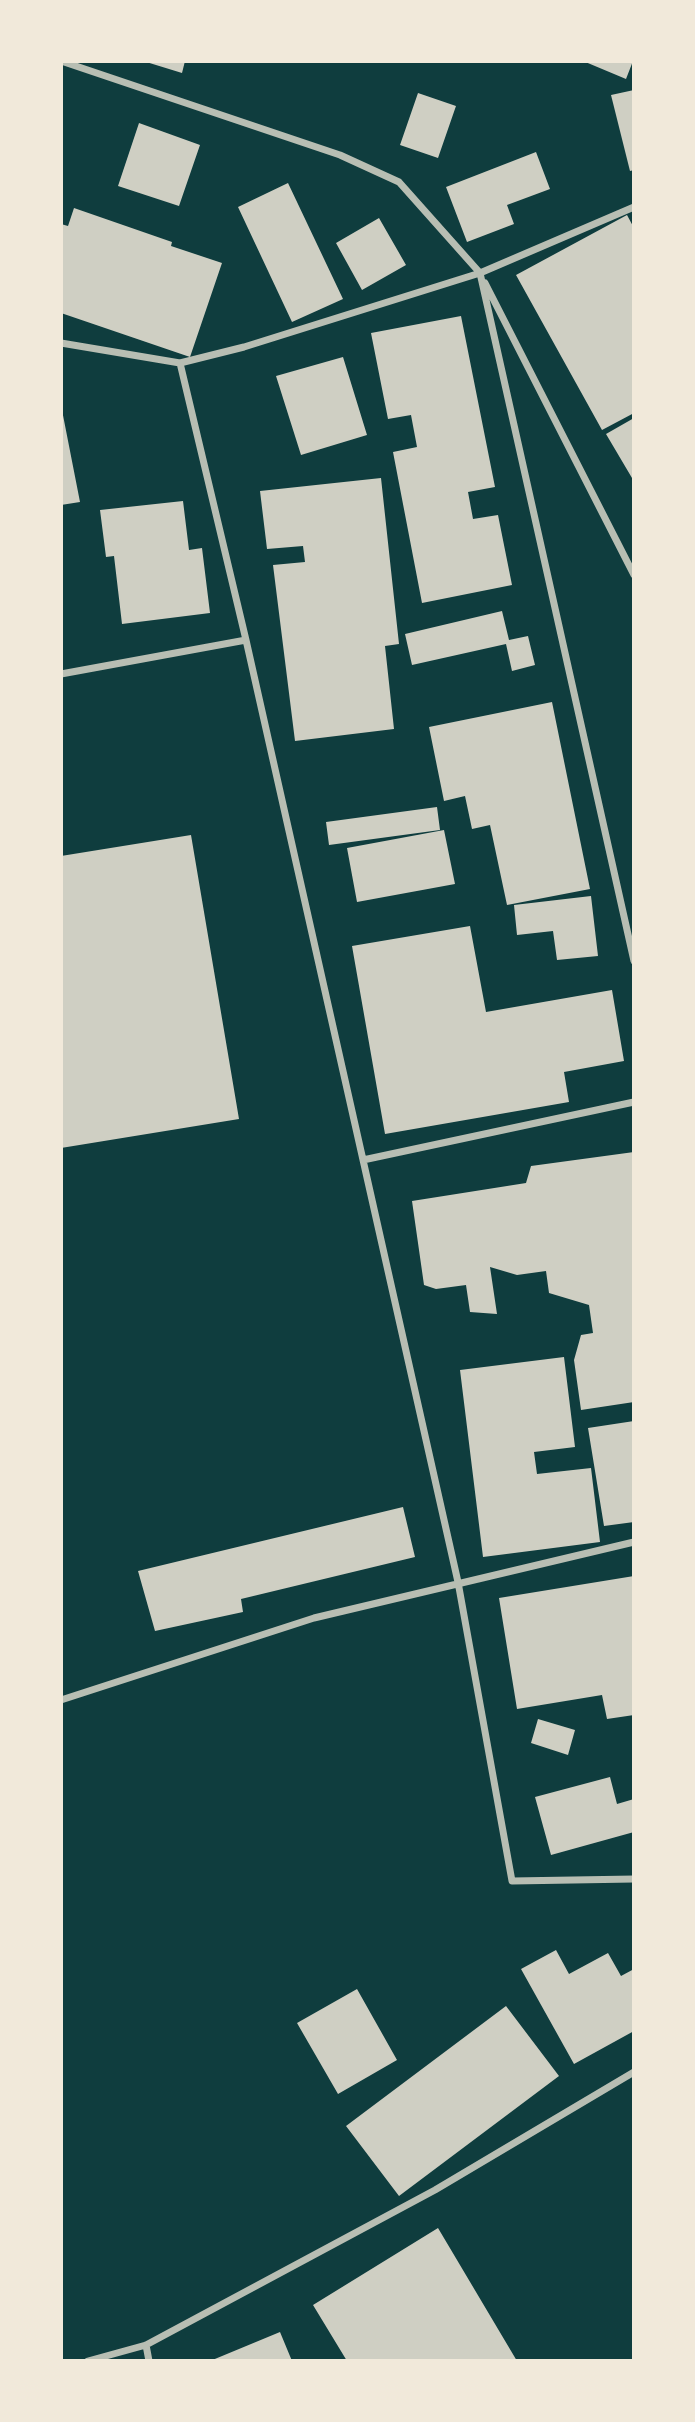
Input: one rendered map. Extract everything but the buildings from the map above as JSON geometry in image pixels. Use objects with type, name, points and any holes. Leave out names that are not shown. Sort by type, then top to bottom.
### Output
[{"type":"street","points":[[61,61],[340,155],[399,182],[480,273],[634,575]]},
{"type":"street","points":[[61,343],[180,362],[244,347],[480,273],[634,207]]},
{"type":"street","points":[[480,273],[634,961]]},
{"type":"street","points":[[180,362],[246,640],[458,1582],[512,1881],[634,1879]]},
{"type":"street","points":[[61,674],[246,640]]},
{"type":"street","points":[[363,1160],[634,1102]]},
{"type":"street","points":[[61,1700],[314,1618],[634,1542]]},
{"type":"street","points":[[88,2361],[146,2345],[435,2190],[634,2072]]},
{"type":"street","points":[[146,2345],[149,2361]]}]
